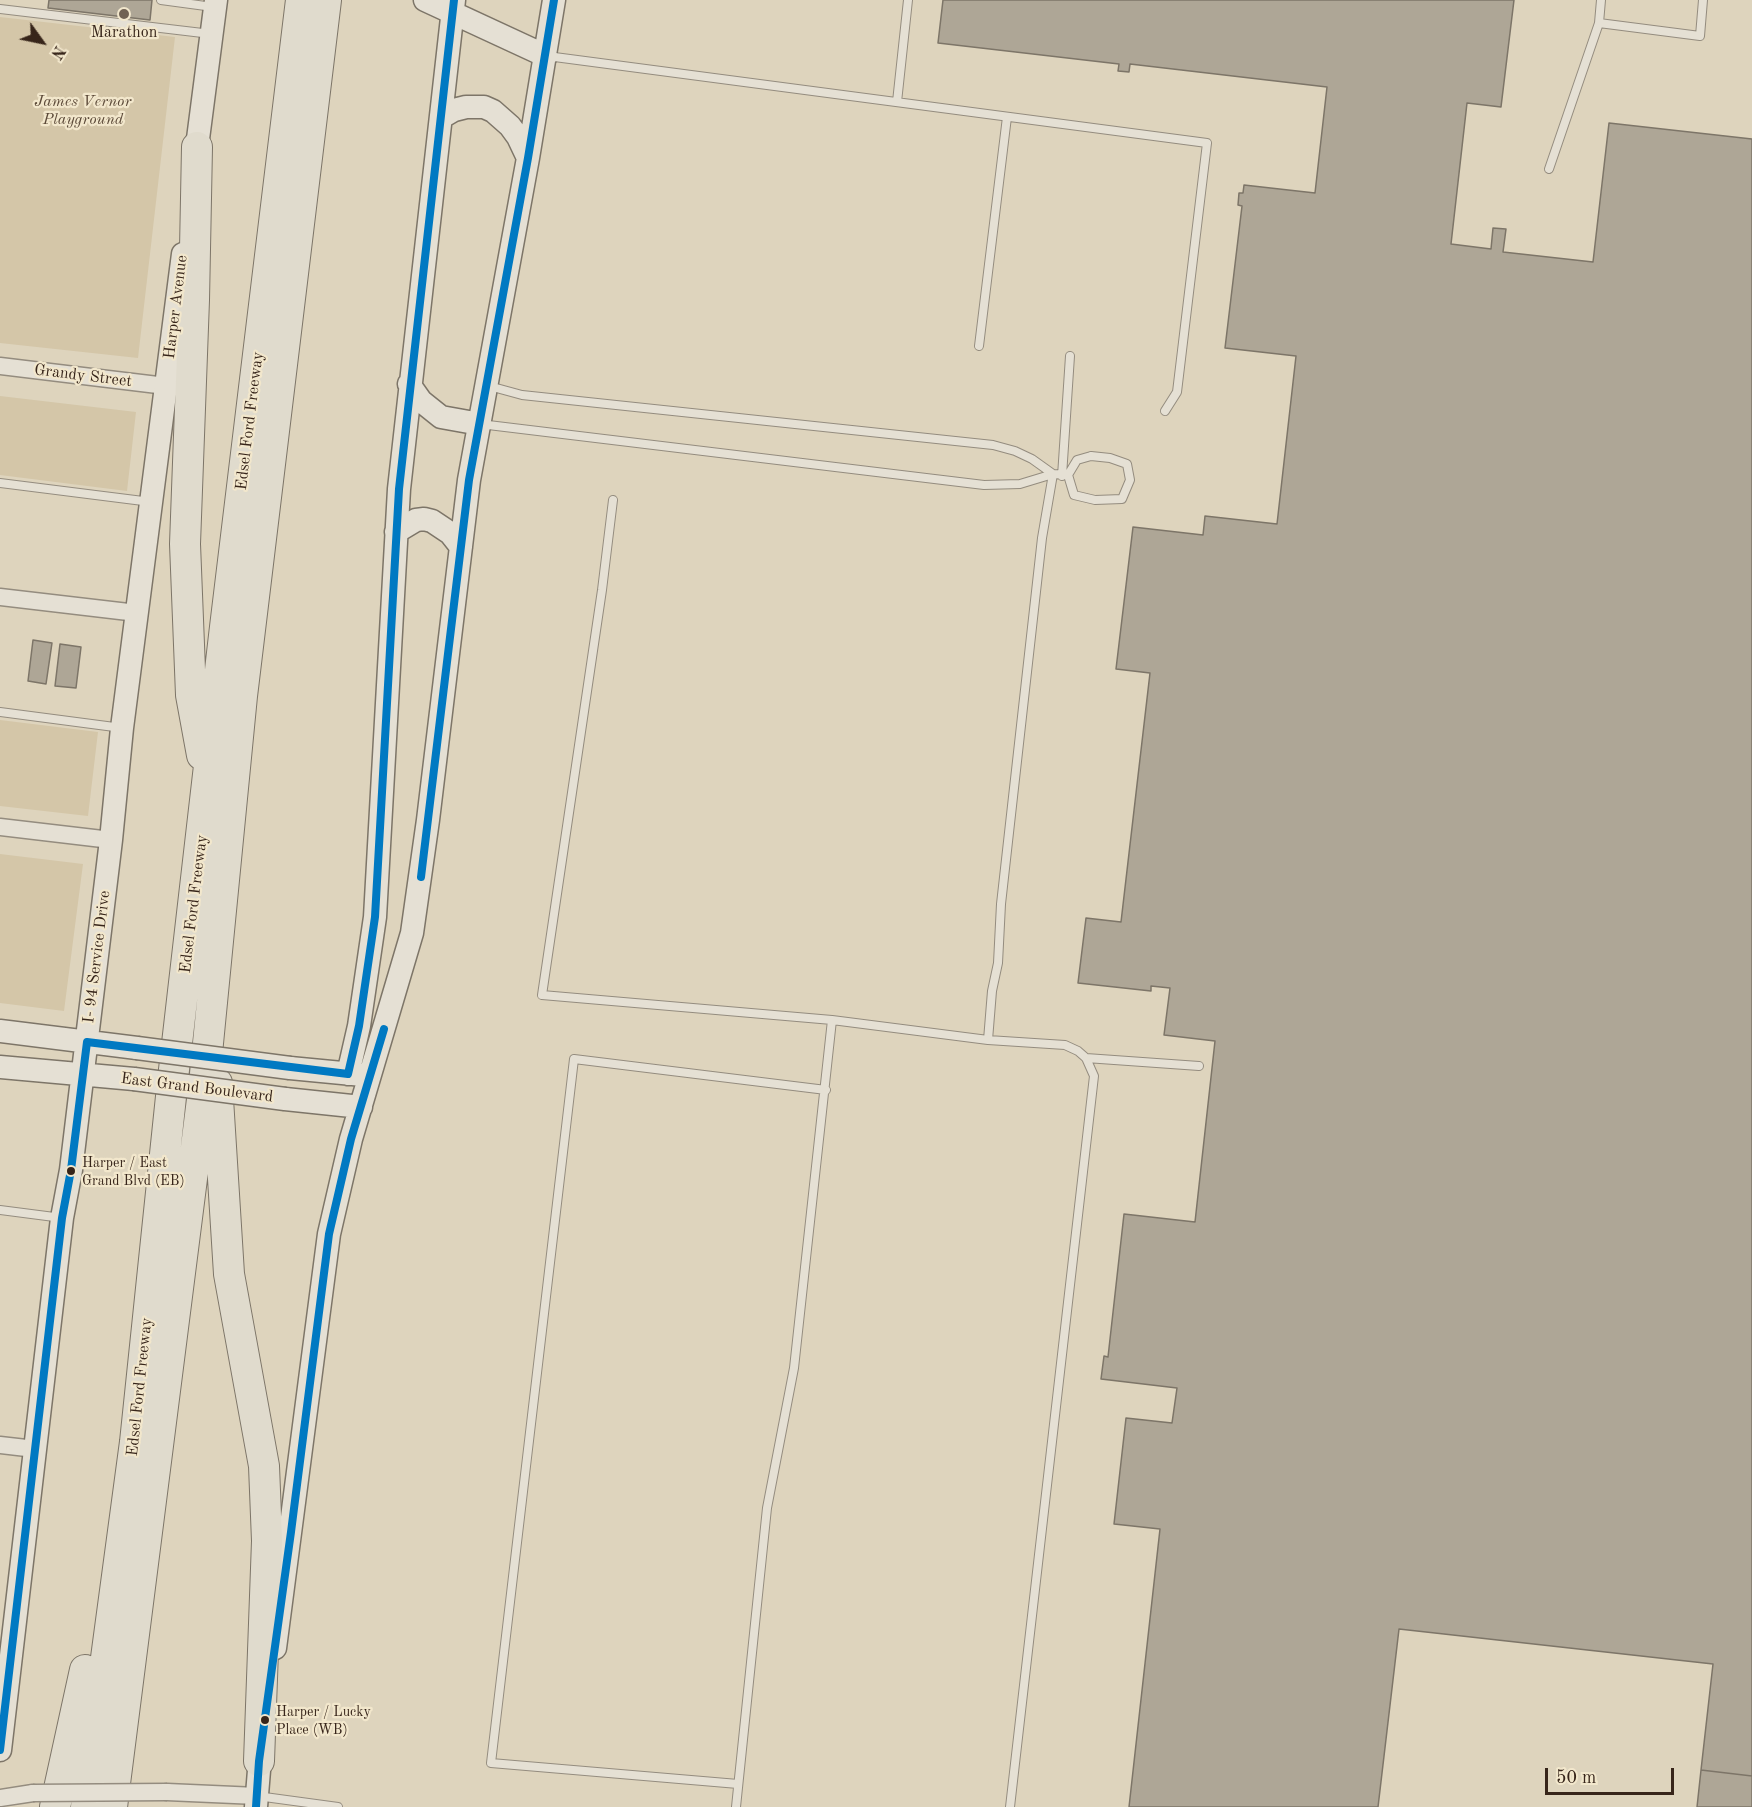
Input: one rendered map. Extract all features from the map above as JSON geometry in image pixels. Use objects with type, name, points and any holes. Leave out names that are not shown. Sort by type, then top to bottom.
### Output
[{"type":"highway","name":"Edsel Ford Freeway","points":[[86,1807],[135,1442],[172,1087],[301,0]]},
{"type":"highway","name":"Edsel Ford Freeway","points":[[112,1807],[201,1107],[242,696],[326,0]]},
{"type":"highway","points":[[197,147],[185,544],[191,695],[208,788]]},
{"type":"highway","points":[[211,1009],[219,1099],[229,1274],[264,1466],[267,1541],[259,1761]]},
{"type":"highway","points":[[44,1800],[135,1442]]},
{"type":"main road","points":[[425,0],[454,7],[546,56]]},
{"type":"main road","points":[[359,1075],[405,961],[414,921],[469,480],[528,158],[554,0]]},
{"type":"main road","name":"Harper Avenue","points":[[137,613],[216,4]]},
{"type":"main road","points":[[256,1801],[259,1761],[328,1244],[338,1193],[361,1107],[359,1026],[375,917],[396,532],[409,384],[454,7]]},
{"type":"main road","points":[[442,117],[454,110],[466,107],[484,107],[494,111],[518,136],[528,158]]},
{"type":"main road","points":[[409,384],[421,401],[441,417],[480,424]]},
{"type":"main road","points":[[396,532],[407,524],[424,519],[441,525],[460,547]]},
{"type":"main road","name":"I- 94 Service Drive","points":[[0,1750],[62,1218],[71,1170],[87,1042],[137,613]]},
{"type":"main road","name":"East Grand Boulevard","points":[[0,1031],[359,1075]]},
{"type":"main road","name":"East Grand Boulevard","points":[[0,1067],[82,1074],[361,1107]]},
{"type":"street","name":"Grandy Street","points":[[0,366],[166,386]]},
{"type":"street","points":[[0,597],[137,613]]},
{"type":"street","points":[[0,827],[111,840]]},
{"type":"street","points":[[0,1445],[35,1449]]},
{"type":"street","points":[[0,1798],[44,1800],[167,1792],[256,1801]]},
{"type":"lane","points":[[161,0],[216,4]]},
{"type":"lane","points":[[897,102],[908,0]]},
{"type":"lane","points":[[1549,168],[1599,23],[1601,0]]},
{"type":"lane","points":[[1599,23],[1701,36],[1703,0]]},
{"type":"lane","points":[[0,9],[212,34]]},
{"type":"lane","points":[[546,56],[1207,143],[1177,392],[1165,411]]},
{"type":"lane","points":[[979,346],[1007,117]]},
{"type":"lane","points":[[988,1040],[1042,538],[1061,475],[1070,356]]},
{"type":"lane","points":[[480,424],[984,485],[1020,484],[1061,475],[1077,460],[1091,456],[1110,458],[1127,464],[1130,480],[1122,499],[1095,500],[1074,495],[1061,475],[1032,459],[993,445],[522,395],[486,386]]},
{"type":"lane","points":[[0,483],[151,502]]},
{"type":"lane","points":[[613,500],[543,995],[832,1020],[988,1040],[1065,1045],[1086,1058],[1094,1076],[1010,1807]]},
{"type":"lane","points":[[0,712],[122,728]]},
{"type":"lane","points":[[736,1807],[767,1508],[794,1368],[832,1020]]},
{"type":"lane","points":[[1086,1058],[1199,1066]]},
{"type":"lane","points":[[738,1784],[491,1763],[574,1059],[826,1090]]},
{"type":"lane","points":[[0,1210],[62,1218]]},
{"type":"lane","points":[[256,1801],[338,1807]]},
{"type":"green space","name":"James Vernor Playground","points":[[0,17],[175,37],[138,358],[0,343]]},
{"type":"green space","points":[[0,396],[136,412],[127,491],[0,475]]},
{"type":"green space","points":[[0,720],[98,732],[88,816],[0,806]]},
{"type":"green space","points":[[0,854],[83,864],[64,1011],[0,1003]]},
{"type":"building","name":"Marathon","points":[[49,0],[152,0],[150,20],[48,8]]},
{"type":"building","points":[[943,0],[1514,0],[1501,107],[1467,103],[1451,244],[1491,249],[1493,228],[1506,229],[1503,252],[1593,262],[1609,123],[1752,139],[1752,1776],[1701,1770],[1713,1664],[1399,1629],[1378,1807],[1129,1807],[1160,1529],[1114,1524],[1126,1418],[1172,1423],[1177,1388],[1101,1379],[1104,1356],[1108,1357],[1124,1214],[1195,1222],[1215,1041],[1164,1035],[1170,988],[1151,986],[1151,991],[1078,983],[1086,918],[1121,922],[1150,673],[1116,669],[1133,527],[1203,535],[1205,516],[1277,524],[1296,356],[1225,348],[1242,206],[1238,205],[1239,193],[1243,193],[1244,185],[1315,193],[1327,87],[1130,64],[1129,72],[1118,71],[1119,64],[938,43]]},
{"type":"building","points":[[33,640],[52,643],[46,684],[28,681]]},
{"type":"building","points":[[60,644],[81,647],[76,688],[55,686]]},
{"type":"building","points":[[1701,1770],[1752,1776],[1752,1807],[1697,1807]]},
{"type":"transit line","points":[[0,1750],[62,1218],[71,1170],[87,1042],[348,1074],[359,1026],[375,917],[399,489],[454,0]]},
{"type":"transit line","points":[[421,877],[469,480],[528,158],[554,0]]},
{"type":"transit line","points":[[256,1807],[259,1761],[329,1234],[351,1139],[384,1029]]},
{"type":"place","name":"Marathon","points":[[124,14]]},
{"type":"place","name":"Harper / East Grand Blvd (EB)","points":[[71,1171]]},
{"type":"place","name":"Harper / Lucky Place (WB)","points":[[265,1720]]}]
